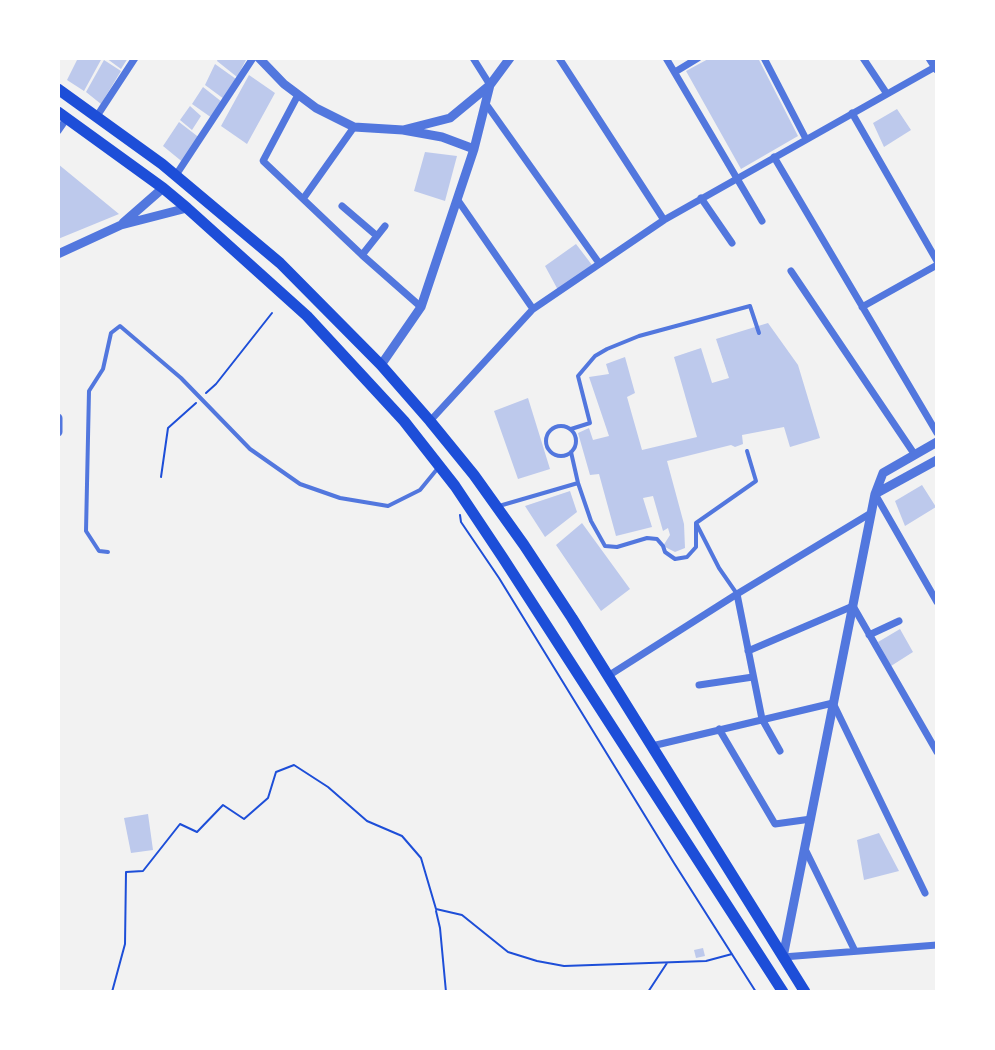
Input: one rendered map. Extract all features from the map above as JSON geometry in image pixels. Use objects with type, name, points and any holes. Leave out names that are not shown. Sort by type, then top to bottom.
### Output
[{"type":"main road","points":[[58,89],[176,175],[280,263],[381,365],[430,421],[474,475],[532,557],[805,992]]},
{"type":"main road","points":[[63,115],[187,208],[307,316],[404,421],[495,546],[783,992]]},
{"type":"street","points":[[97,116],[135,58]]},
{"type":"street","points":[[176,175],[256,58],[316,108],[354,127],[403,130],[442,137],[474,149]]},
{"type":"street","points":[[381,365],[421,307],[474,149],[490,85],[473,58]]},
{"type":"street","points":[[403,130],[450,118],[490,85],[510,58]]},
{"type":"street","points":[[559,58],[664,220]]},
{"type":"street","points":[[666,58],[762,221]]},
{"type":"street","points":[[675,72],[698,58]]},
{"type":"street","points":[[764,58],[806,139]]},
{"type":"street","points":[[863,58],[887,94]]},
{"type":"street","points":[[430,421],[533,309],[664,220],[934,65]]},
{"type":"street","points":[[298,95],[263,161],[421,307]]},
{"type":"street","points":[[486,104],[599,263]]},
{"type":"street","points":[[852,113],[937,263],[862,307]]},
{"type":"street","points":[[58,131],[63,115]]},
{"type":"street","points":[[303,199],[354,127]]},
{"type":"street","points":[[774,157],[937,433]]},
{"type":"street","points":[[121,225],[163,188]]},
{"type":"street","points":[[701,198],[732,243]]},
{"type":"street","points":[[457,199],[533,309]]},
{"type":"street","points":[[342,206],[377,236]]},
{"type":"street","points":[[58,255],[121,225],[187,208]]},
{"type":"street","points":[[362,255],[385,226]]},
{"type":"street","points":[[791,271],[915,455]]},
{"type":"street","points":[[58,418],[58,432]]},
{"type":"street","points":[[937,443],[883,473],[875,494],[783,957],[937,945]]},
{"type":"street","points":[[875,494],[937,460]]},
{"type":"street","points":[[875,494],[937,602]]},
{"type":"street","points":[[608,676],[871,513]]},
{"type":"street","points":[[737,594],[762,719],[780,751]]},
{"type":"street","points":[[853,606],[937,752]]},
{"type":"street","points":[[748,651],[853,606]]},
{"type":"street","points":[[869,635],[899,621]]},
{"type":"street","points":[[699,685],[753,677]]},
{"type":"street","points":[[652,746],[833,703]]},
{"type":"street","points":[[833,703],[925,893]]},
{"type":"street","points":[[719,729],[775,824],[811,819]]},
{"type":"street","points":[[805,848],[855,951]]},
{"type":"lane","points":[[571,429],[590,423],[578,376],[595,356],[607,349],[639,336],[750,306],[759,333]]},
{"type":"lane","points":[[108,552],[99,551],[86,531],[89,391],[103,369],[111,333],[120,326],[181,378],[250,449],[300,484],[340,498],[388,506],[420,490],[439,466]]},
{"type":"lane","points":[[556,426],[571,429],[576,443],[571,452],[557,455],[549,450],[546,442],[548,432],[556,426]]},
{"type":"lane","points":[[696,523],[756,481],[747,451]]},
{"type":"lane","points":[[571,452],[591,521],[605,546],[617,547],[647,538],[657,539],[665,552],[675,559],[687,557],[696,547],[696,523]]},
{"type":"lane","points":[[497,507],[578,483]]},
{"type":"lane","points":[[696,523],[719,568],[737,594]]},
{"type":"path","points":[[161,477],[168,428],[216,384],[272,313]]},
{"type":"path","points":[[458,508],[461,522],[499,578],[756,992]]},
{"type":"path","points":[[112,992],[125,944],[126,872],[143,871],[180,824],[197,832],[223,805],[244,819],[268,798],[276,772],[294,765],[328,787],[367,821],[402,836],[421,858],[440,928],[446,992]]},
{"type":"path","points":[[436,909],[462,915],[508,952],[564,966],[706,961],[732,954]]},
{"type":"path","points":[[648,992],[667,962]]},
{"type":"building","points":[[78,58],[102,58],[84,91],[67,80]]},
{"type":"building","points":[[106,58],[128,58],[121,69]]},
{"type":"building","points":[[218,58],[247,58],[237,77],[217,61]]},
{"type":"building","points":[[710,58],[758,58],[798,136],[741,169],[686,71]]},
{"type":"building","points":[[104,60],[121,71],[101,104],[86,92]]},
{"type":"building","points":[[215,64],[236,79],[224,99],[205,85]]},
{"type":"building","points":[[249,75],[275,93],[247,144],[221,126]]},
{"type":"building","points":[[203,87],[222,102],[212,118],[192,104]]},
{"type":"building","points":[[190,106],[201,116],[192,130],[180,120]]},
{"type":"building","points":[[897,109],[911,130],[884,147],[873,123]]},
{"type":"building","points":[[179,122],[201,139],[185,164],[163,146]]},
{"type":"building","points":[[425,152],[457,156],[445,201],[414,191]]},
{"type":"building","points":[[58,164],[119,214],[58,239]]},
{"type":"building","points":[[576,244],[592,265],[558,290],[545,266]]},
{"type":"building","points":[[768,323],[798,365],[820,438],[790,447],[784,427],[742,435],[743,444],[735,447],[731,445],[667,461],[684,524],[685,548],[675,552],[663,546],[670,535],[668,528],[663,531],[653,496],[643,498],[652,527],[616,536],[599,474],[590,475],[578,433],[589,428],[593,440],[609,436],[589,377],[609,374],[606,364],[625,357],[635,393],[627,397],[642,450],[697,437],[674,357],[701,348],[712,383],[729,378],[716,339]]},
{"type":"building","points":[[528,398],[550,469],[518,479],[494,411]]},
{"type":"building","points":[[922,485],[936,507],[905,526],[895,501]]},
{"type":"building","points":[[570,491],[577,512],[545,537],[525,506]]},
{"type":"building","points":[[582,523],[630,589],[601,611],[556,545]]},
{"type":"building","points":[[900,629],[913,652],[891,666],[878,642]]},
{"type":"building","points":[[148,814],[153,850],[131,853],[124,818]]},
{"type":"building","points":[[879,833],[899,871],[864,880],[857,840]]},
{"type":"building","points":[[703,948],[705,956],[696,958],[694,950]]}]
